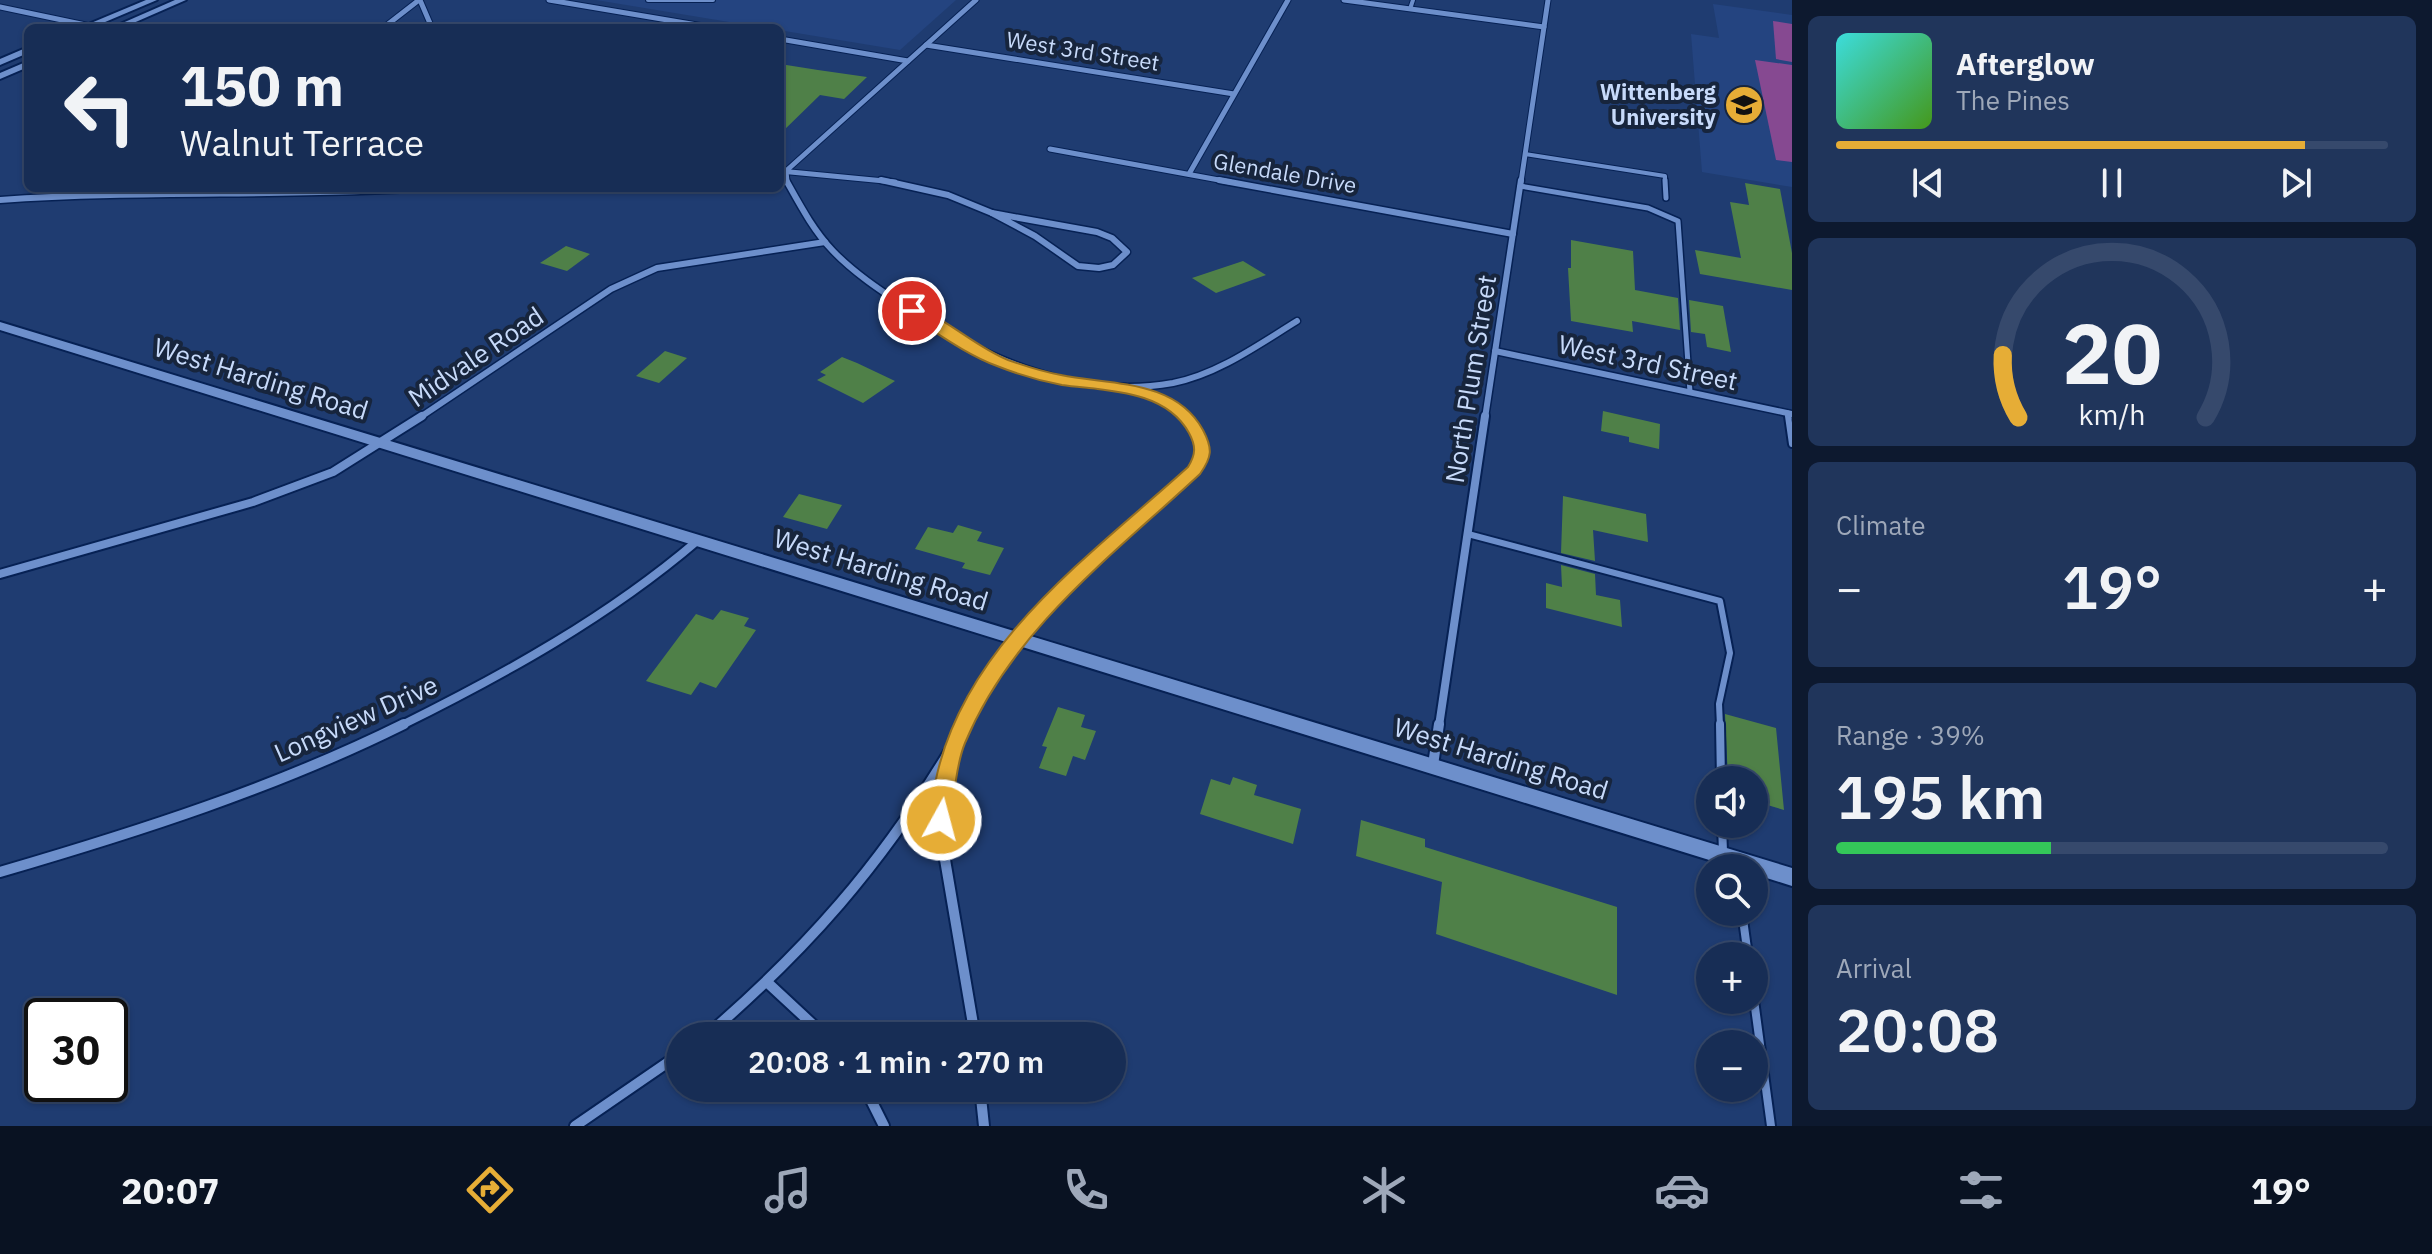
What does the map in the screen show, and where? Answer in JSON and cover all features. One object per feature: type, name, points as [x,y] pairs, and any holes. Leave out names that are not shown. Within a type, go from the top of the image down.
[{"type":"street","points":[[93,24],[153,0]]},
{"type":"street","points":[[125,24],[182,0]]},
{"type":"street","points":[[388,24],[419,0],[430,24]]},
{"type":"street","points":[[550,0],[691,24]]},
{"type":"street","points":[[784,170],[976,0]]},
{"type":"street","points":[[1189,174],[1288,0]]},
{"type":"street","points":[[1344,0],[1544,27]]},
{"type":"street","name":"North Plum Street","points":[[1433,765],[1548,0]]},
{"type":"street","points":[[0,7],[73,24]]},
{"type":"street","points":[[784,40],[908,61]]},
{"type":"street","name":"West 3rd Street","points":[[926,45],[1234,94]]},
{"type":"street","points":[[0,62],[24,52]]},
{"type":"street","points":[[0,76],[24,66]]},
{"type":"street","name":"Glendale Drive","points":[[1050,149],[1513,234]]},
{"type":"street","points":[[784,171],[894,180],[952,196],[992,213],[1056,250],[1070,264],[1082,267],[1108,267],[1118,263],[1127,252],[1112,238],[1097,232],[992,213]]},
{"type":"street","points":[[784,174],[825,242],[874,285],[973,349],[1032,373],[1060,380],[1150,387],[1189,379],[1297,321]]},
{"type":"street","points":[[33,198],[43,192]]},
{"type":"street","points":[[164,192],[178,194]]},
{"type":"street","points":[[0,200],[261,192]]},
{"type":"street","name":"Midvale Road","points":[[0,572],[253,502],[306,484],[382,444],[611,289],[634,277],[682,262],[825,242]]},
{"type":"street","name":"West Harding Road","points":[[0,326],[1433,765],[1709,854]]},
{"type":"street","name":"West 3rd Street","points":[[1495,351],[1790,414]]},
{"type":"street","points":[[723,1022],[769,984],[861,885],[912,817],[992,673],[1016,639],[1052,601],[1194,470],[1202,458],[1200,434],[1189,420],[1162,400],[1125,387]]},
{"type":"street","name":"Longview Drive","points":[[0,872],[102,843],[208,807],[401,726],[567,636],[631,595],[697,541]]},
{"type":"street","points":[[954,745],[942,803],[941,836],[973,1022]]},
{"type":"street","name":"West Harding Road","points":[[1768,871],[1792,877]]},
{"type":"street","points":[[769,984],[810,1022]]},
{"type":"street","points":[[575,1126],[666,1064]]},
{"type":"street","points":[[872,1102],[884,1126]]},
{"type":"street","points":[[981,1102],[984,1126]]},
{"type":"lane","points":[[648,0],[713,0]]},
{"type":"lane","points":[[1410,9],[1413,0]]},
{"type":"lane","points":[[1525,154],[1665,176],[1666,198]]},
{"type":"lane","points":[[1520,186],[1648,208],[1678,221],[1690,392]]},
{"type":"lane","points":[[1790,414],[1792,444]]},
{"type":"lane","points":[[1468,534],[1720,601],[1730,653],[1719,704],[1721,766]]},
{"type":"lane","points":[[1756,1014],[1771,1126]]},
{"type":"shaded area","points":[[596,0],[956,0],[900,50],[784,31],[784,24],[742,24]]},
{"type":"shaded area","name":"Wittenberg University","points":[[1713,4],[1792,15],[1792,187],[1702,172],[1691,34],[1719,38]]},
{"type":"shaded area","points":[[1773,21],[1792,24],[1792,62],[1776,59]]},
{"type":"shaded area","points":[[1755,60],[1792,65],[1792,162],[1776,160]]},
{"type":"building","points":[[784,65],[867,77],[844,99],[820,95],[784,130]]},
{"type":"building","points":[[1745,183],[1780,189],[1792,253],[1792,290],[1700,274],[1695,250],[1741,258],[1730,202],[1749,205]]},
{"type":"building","points":[[1571,240],[1633,251],[1635,290],[1678,298],[1680,330],[1632,321],[1633,332],[1571,321],[1568,268],[1571,268]]},
{"type":"building","points":[[566,246],[590,254],[567,271],[540,263]]},
{"type":"building","points":[[1243,261],[1266,275],[1216,293],[1192,278]]},
{"type":"building","points":[[1689,300],[1723,306],[1731,352],[1707,347],[1705,334],[1691,332]]},
{"type":"building","points":[[665,351],[687,358],[659,383],[636,376]]},
{"type":"building","points":[[842,357],[895,381],[863,403],[817,380],[826,375],[820,372]]},
{"type":"building","points":[[1603,411],[1660,424],[1659,449],[1629,442],[1629,437],[1601,431]]},
{"type":"building","points":[[799,494],[842,505],[827,529],[783,517]]},
{"type":"building","points":[[1563,496],[1646,514],[1648,542],[1593,530],[1595,561],[1561,553]]},
{"type":"building","points":[[958,525],[982,532],[977,541],[1004,548],[990,575],[962,568],[965,563],[915,549],[928,527],[953,533]]},
{"type":"building","points":[[1561,565],[1595,574],[1596,595],[1620,600],[1622,627],[1546,608],[1546,583],[1562,587]]},
{"type":"building","points":[[721,610],[749,618],[744,626],[756,630],[716,688],[700,682],[691,695],[646,681],[696,614],[713,620]]},
{"type":"building","points":[[1058,707],[1085,715],[1081,727],[1096,731],[1085,760],[1073,756],[1066,776],[1039,768],[1047,747],[1042,746]]},
{"type":"building","points":[[1725,714],[1776,728],[1784,810],[1768,805],[1768,766],[1727,766]]},
{"type":"building","points":[[1233,777],[1257,785],[1254,795],[1301,809],[1293,844],[1200,814],[1211,779],[1230,785]]},
{"type":"building","points":[[1361,820],[1425,839],[1425,847],[1617,907],[1617,995],[1436,934],[1442,882],[1356,856]]},
{"type":"place","name":"Wittenberg University","points":[[1744,105]]},
{"type":"route","points":[[912,311],[973,349],[1003,363],[1060,380],[1125,387],[1162,400],[1189,420],[1200,434],[1203,445],[1202,458],[1194,470],[1041,611],[992,673],[954,745],[941,820]]}]
